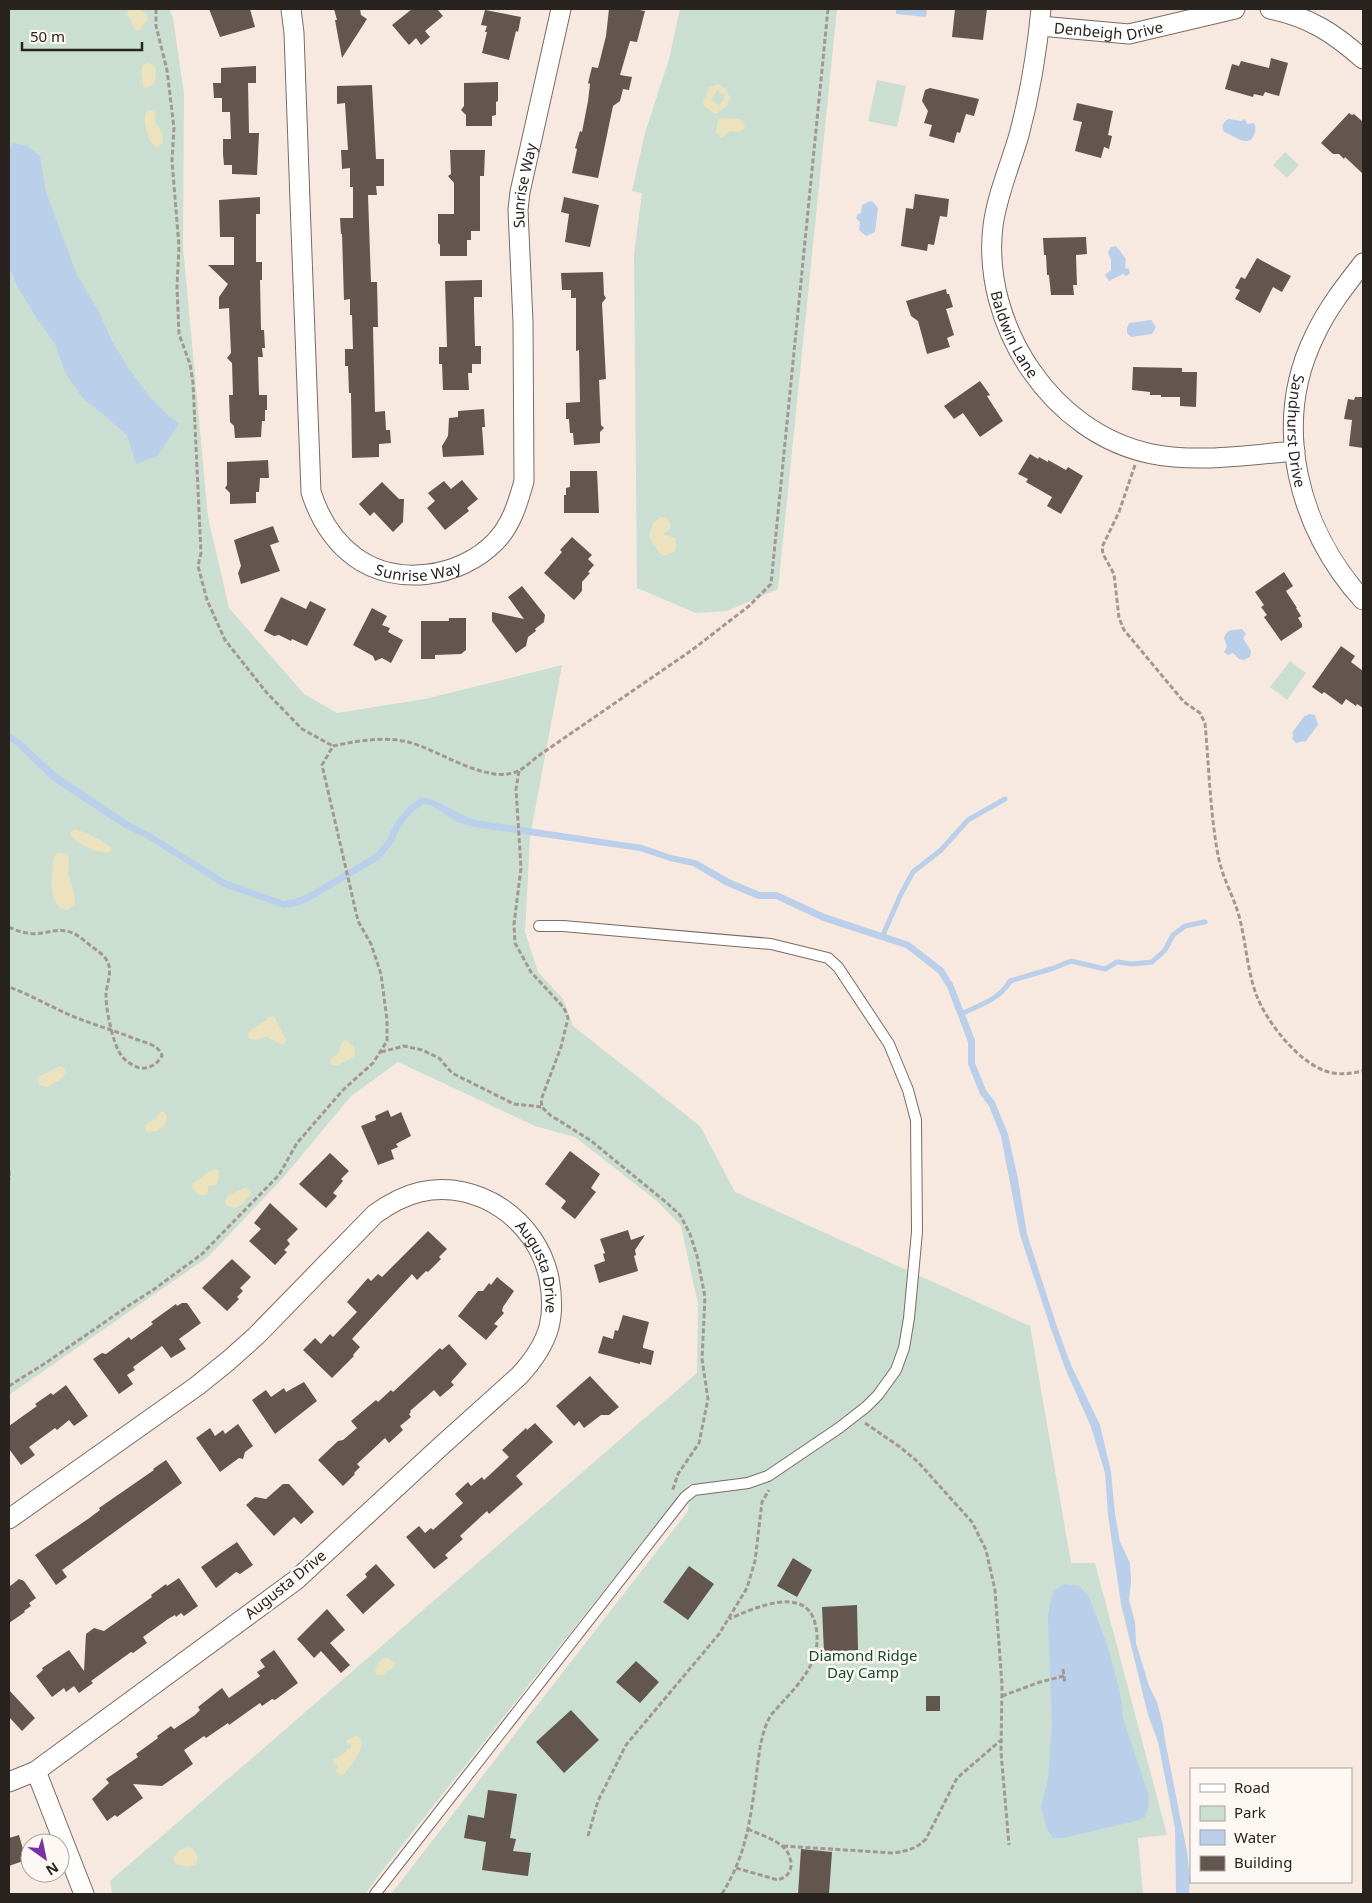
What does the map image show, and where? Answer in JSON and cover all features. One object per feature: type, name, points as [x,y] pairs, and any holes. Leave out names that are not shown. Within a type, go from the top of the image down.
[{"type":"street","name":"Sunrise Way","points":[[291,9],[294,32],[310,492],[317,511],[325,524],[341,545],[356,558],[372,567],[391,572],[418,575],[449,570],[466,563],[486,551],[496,542],[508,525],[519,502],[524,481],[523,322],[518,210],[520,192],[561,9]]},
{"type":"street","name":"Denbeigh Drive","points":[[1041,18],[1129,34],[1235,9]]},
{"type":"street","points":[[1270,9],[1297,16],[1327,29],[1363,59]]},
{"type":"street","name":"Baldwin Lane","points":[[1041,18],[1024,116],[1002,185],[993,227],[992,243],[997,290],[1005,318],[1016,345],[1033,374],[1045,391],[1073,417],[1113,440],[1150,454],[1191,459],[1295,451]]},
{"type":"street","name":"Sandhurst Drive","points":[[1363,263],[1324,317],[1305,359],[1295,398],[1293,424],[1300,486],[1313,524],[1342,574],[1363,600]]},
{"type":"street","name":"Augusta Drive","points":[[9,1519],[197,1386],[228,1361],[256,1336],[375,1214],[399,1199],[419,1192],[454,1191],[490,1201],[503,1209],[529,1234],[538,1246],[546,1267],[551,1290],[552,1312],[549,1328],[543,1342],[529,1365],[519,1376],[296,1580],[36,1771],[9,1782]]},
{"type":"street","points":[[36,1771],[84,1894]]},
{"type":"lane","points":[[374,1894],[685,1497],[694,1490],[748,1483],[776,1471],[854,1416],[878,1395],[896,1370],[904,1348],[909,1318],[917,1232],[916,1120],[908,1090],[889,1044],[838,967],[828,958],[771,944],[563,926],[539,926]]},
{"type":"path","points":[[156,9],[156,26],[166,70],[174,128],[172,167],[179,246],[177,287],[179,334],[190,364],[193,383],[202,553],[198,566],[208,600],[225,640],[267,693],[302,729],[333,746],[365,739],[408,742],[439,753],[479,772],[500,775],[519,771],[692,650],[749,606],[771,584],[828,9]]},
{"type":"path","points":[[1140,450],[1119,512],[1102,547],[1103,554],[1114,574],[1119,618],[1124,630],[1184,702],[1200,713],[1206,723],[1218,856],[1224,878],[1239,915],[1256,994],[1267,1017],[1292,1048],[1319,1067],[1331,1073],[1348,1074],[1363,1071]]},
{"type":"path","points":[[9,1386],[153,1290],[202,1254],[279,1175],[297,1143],[342,1090],[373,1063],[387,1041],[387,1020],[381,974],[371,944],[358,921],[322,765],[333,746]]},
{"type":"path","points":[[519,771],[516,789],[516,810],[521,850],[521,868],[514,924],[515,943],[531,972],[564,1008],[568,1018],[561,1047],[541,1100],[542,1107],[550,1115],[590,1140],[680,1215],[690,1234],[697,1256],[705,1297],[702,1359],[708,1399],[699,1443],[678,1474],[674,1484],[672,1512]]},
{"type":"path","points":[[9,927],[15,930],[40,934],[64,930],[76,934],[106,958],[109,966],[106,1007],[112,1029],[120,1054],[138,1068],[152,1066],[162,1056],[159,1048],[112,1029],[72,1016],[26,993],[9,987]]},
{"type":"path","points":[[380,1052],[404,1046],[422,1050],[439,1058],[452,1073],[514,1104],[542,1107]]},
{"type":"path","points":[[9,1171],[9,1180]]},
{"type":"path","points":[[854,1416],[900,1447],[918,1462],[972,1522],[986,1550],[995,1590],[1002,1696],[1001,1740],[1009,1845]]},
{"type":"path","points":[[588,1836],[598,1801],[626,1744],[713,1640],[747,1588],[755,1561],[762,1502],[775,1478],[776,1471]]},
{"type":"path","points":[[722,1894],[736,1868],[748,1829],[762,1738],[767,1722],[805,1674],[814,1658],[817,1645],[817,1630],[814,1618],[806,1608],[796,1603],[777,1602],[760,1606],[728,1619]]},
{"type":"path","points":[[1063,1669],[1065,1684]]},
{"type":"path","points":[[1002,1696],[1040,1682],[1064,1676]]},
{"type":"path","points":[[748,1829],[783,1846],[893,1853],[908,1851],[926,1839],[957,1778],[1001,1740]]},
{"type":"path","points":[[736,1868],[778,1880],[783,1878],[790,1871],[791,1862],[788,1852],[783,1846]]},
{"type":"green space","name":"Diamond Ridge Day Camp","points":[[9,9],[169,9],[173,18],[184,94],[183,247],[208,517],[229,608],[304,694],[337,713],[425,699],[562,665],[530,837],[525,932],[538,972],[563,999],[573,1026],[700,1126],[735,1192],[1030,1326],[1071,1563],[1095,1563],[1167,1835],[1138,1838],[1143,1894],[391,1894],[688,1511],[690,1484],[657,1523],[365,1894],[112,1894],[110,1881],[697,1373],[698,1304],[681,1226],[657,1201],[575,1137],[535,1126],[398,1062],[351,1096],[282,1179],[208,1257],[9,1395]]},
{"type":"green space","points":[[680,9],[837,9],[778,589],[727,611],[696,613],[637,588],[634,254],[642,193],[632,191],[645,133],[669,59]]},
{"type":"green space","points":[[877,80],[906,86],[897,127],[868,121]]},
{"type":"green space","points":[[1285,152],[1299,165],[1287,178],[1273,165]]},
{"type":"green space","points":[[1290,661],[1306,673],[1287,700],[1270,687]]},
{"type":"sand","points":[[128,9],[141,9],[146,13],[148,19],[140,30],[136,30],[133,27],[131,20],[127,16]]},
{"type":"sand","points":[[148,62],[156,68],[155,84],[146,88],[143,86],[141,71],[143,65]]},
{"type":"sand","points":[[718,84],[726,89],[730,98],[727,106],[716,114],[704,106],[703,101],[710,87]],"holes":[[[717,90],[724,95],[723,101],[719,105],[714,103],[712,99]]]},
{"type":"sand","points":[[148,110],[156,112],[155,122],[163,135],[162,144],[156,147],[149,137],[146,127],[145,114]]},
{"type":"sand","points":[[721,118],[743,120],[745,128],[738,133],[731,131],[721,138],[716,133],[718,120]]},
{"type":"sand","points":[[661,517],[666,517],[670,523],[670,529],[663,534],[675,538],[677,545],[674,552],[664,556],[658,552],[649,536],[653,523]]},
{"type":"sand","points":[[74,829],[94,837],[112,849],[110,852],[100,852],[76,841],[70,833]]},
{"type":"sand","points":[[59,853],[67,854],[69,857],[68,873],[75,896],[74,906],[67,910],[60,907],[53,896],[52,870],[54,856]]},
{"type":"sand","points":[[274,1016],[286,1040],[285,1043],[281,1044],[267,1037],[253,1040],[249,1038],[248,1034],[250,1031],[268,1017]]},
{"type":"sand","points":[[346,1040],[354,1046],[355,1056],[338,1065],[332,1065],[330,1061],[339,1052],[342,1042]]},
{"type":"sand","points":[[60,1066],[66,1069],[62,1078],[47,1087],[39,1085],[38,1077]]},
{"type":"sand","points":[[161,1112],[164,1112],[167,1116],[165,1125],[157,1131],[145,1132],[145,1125],[155,1119]]},
{"type":"sand","points":[[218,1169],[217,1185],[208,1186],[208,1193],[206,1195],[199,1195],[192,1188],[192,1185],[209,1171]]},
{"type":"sand","points":[[245,1187],[251,1193],[244,1203],[236,1208],[227,1206],[225,1203],[227,1196]]},
{"type":"sand","points":[[388,1658],[395,1662],[394,1667],[382,1675],[377,1675],[375,1671],[380,1662],[382,1659]]},
{"type":"sand","points":[[356,1736],[361,1739],[359,1753],[344,1774],[339,1775],[336,1771],[338,1766],[333,1760],[351,1748],[347,1740]]},
{"type":"sand","points":[[189,1847],[197,1854],[196,1864],[187,1867],[174,1863],[173,1858],[180,1850]]},
{"type":"water","points":[[896,9],[927,9],[926,17],[896,14]]},
{"type":"water","points":[[1229,119],[1241,121],[1245,119],[1247,124],[1254,123],[1255,130],[1251,139],[1248,141],[1240,140],[1224,132],[1223,124]]},
{"type":"water","points":[[14,143],[27,146],[40,156],[46,192],[77,275],[129,369],[163,411],[179,424],[157,456],[136,464],[127,435],[82,397],[66,374],[55,344],[18,288],[9,267],[9,149]]},
{"type":"water","points":[[870,201],[878,208],[875,232],[866,236],[859,230],[860,222],[856,218],[861,213],[862,205]]},
{"type":"water","points":[[1116,246],[1126,259],[1125,268],[1129,269],[1130,273],[1126,276],[1123,274],[1109,281],[1105,275],[1111,270],[1111,260],[1108,252],[1111,247]]},
{"type":"water","points":[[1151,320],[1156,327],[1152,334],[1131,337],[1127,333],[1129,323]]},
{"type":"water","points":[[1242,629],[1246,634],[1243,638],[1251,651],[1250,657],[1244,660],[1239,659],[1233,653],[1228,655],[1224,652],[1227,646],[1224,638],[1227,632]]},
{"type":"water","points":[[1305,715],[1315,715],[1318,725],[1305,742],[1296,743],[1292,739],[1292,733]]},
{"type":"water","points":[[9,732],[57,774],[127,821],[150,833],[227,881],[284,901],[308,894],[375,854],[387,840],[394,825],[406,809],[421,797],[435,801],[475,820],[642,845],[671,855],[696,860],[729,879],[760,892],[777,892],[825,914],[909,942],[943,968],[953,984],[975,1040],[975,1063],[986,1090],[995,1102],[1008,1134],[1027,1234],[1057,1327],[1071,1365],[1100,1425],[1111,1472],[1120,1542],[1130,1563],[1131,1582],[1129,1600],[1135,1622],[1136,1643],[1163,1725],[1187,1852],[1190,1880],[1189,1894],[1176,1894],[1175,1828],[1158,1742],[1148,1715],[1121,1604],[1108,1515],[1105,1473],[1091,1427],[1065,1368],[1051,1329],[1020,1235],[1001,1136],[989,1106],[980,1094],[968,1064],[968,1042],[947,987],[938,973],[906,948],[823,921],[776,899],[758,899],[725,885],[693,866],[640,851],[474,827],[457,822],[431,805],[423,804],[411,813],[400,828],[393,843],[380,859],[311,900],[297,906],[284,908],[224,887],[146,838],[123,827],[52,780],[9,740]]},
{"type":"water","points":[[1065,1584],[1079,1586],[1089,1597],[1108,1647],[1120,1692],[1123,1718],[1148,1793],[1149,1807],[1145,1817],[1136,1821],[1063,1838],[1053,1838],[1047,1830],[1041,1806],[1048,1780],[1052,1724],[1048,1615],[1053,1591]]},
{"type":"building","points":[[209,9],[250,9],[255,27],[220,37]]},
{"type":"building","points":[[334,9],[360,9],[361,15],[367,19],[342,58],[335,20],[337,20]]},
{"type":"building","points":[[412,9],[437,9],[443,16],[425,31],[430,37],[421,45],[416,38],[409,45],[392,25]]},
{"type":"building","points":[[609,9],[645,11],[637,42],[630,41],[620,75],[632,77],[629,90],[623,89],[620,101],[613,106],[598,178],[572,173],[577,149],[575,148],[580,131],[582,132],[588,101],[590,84],[588,83],[592,67],[598,68],[606,36]]},
{"type":"building","points":[[955,9],[987,9],[983,40],[952,37]]},
{"type":"building","points":[[485,10],[521,17],[509,60],[482,53],[487,32],[485,32],[487,26],[481,25]]},
{"type":"building","points":[[1271,58],[1288,63],[1279,96],[1265,92],[1263,96],[1254,94],[1253,97],[1225,89],[1232,64],[1239,66],[1241,61],[1269,68]]},
{"type":"building","points":[[256,66],[256,83],[248,83],[249,133],[259,133],[257,175],[232,174],[232,165],[224,165],[223,154],[223,139],[231,139],[230,112],[222,112],[222,98],[214,98],[213,83],[221,83],[221,68]]},
{"type":"building","points":[[498,82],[498,101],[496,102],[496,115],[492,116],[492,126],[466,126],[466,115],[461,110],[464,106],[464,83]]},
{"type":"building","points":[[372,85],[376,159],[384,159],[384,186],[376,186],[377,195],[368,195],[371,282],[377,282],[378,327],[373,327],[375,412],[385,411],[386,430],[390,430],[391,443],[379,444],[379,457],[352,458],[351,393],[349,393],[348,366],[345,366],[345,349],[353,349],[352,315],[350,315],[350,299],[344,300],[340,218],[353,218],[353,187],[350,187],[350,168],[342,169],[341,150],[348,150],[345,103],[337,104],[337,86]]},
{"type":"building","points":[[930,88],[979,99],[974,116],[966,114],[960,133],[957,132],[954,143],[929,136],[932,125],[924,123],[928,111],[922,101],[925,90]]},
{"type":"building","points":[[1077,103],[1113,111],[1108,135],[1112,136],[1109,149],[1104,147],[1101,158],[1075,151],[1082,122],[1073,120]]},
{"type":"building","points":[[1349,113],[1354,114],[1363,122],[1363,174],[1345,157],[1344,159],[1339,154],[1333,154],[1321,143]]},
{"type":"building","points":[[450,150],[485,150],[484,176],[480,176],[480,231],[471,231],[471,240],[467,240],[467,256],[440,256],[438,214],[454,214],[454,183],[448,176],[451,174]]},
{"type":"building","points":[[915,194],[949,199],[947,217],[940,216],[934,245],[928,244],[927,251],[901,246],[906,208],[913,209]]},
{"type":"building","points":[[260,197],[260,214],[256,214],[256,262],[262,262],[262,280],[260,280],[261,330],[264,330],[265,348],[262,348],[263,357],[258,357],[259,395],[267,395],[267,410],[265,410],[265,421],[262,421],[261,437],[235,438],[234,426],[230,422],[229,395],[233,395],[232,363],[227,358],[231,353],[229,308],[219,309],[219,297],[228,284],[208,265],[234,265],[234,237],[220,237],[219,200]]},
{"type":"building","points":[[564,197],[599,205],[590,247],[565,242],[569,214],[561,212]]},
{"type":"building","points":[[1086,237],[1087,254],[1076,255],[1077,285],[1073,285],[1074,295],[1051,295],[1043,238]]},
{"type":"building","points":[[1257,258],[1291,276],[1282,292],[1273,287],[1260,313],[1235,299],[1240,290],[1235,288],[1241,277],[1245,279]]},
{"type":"building","points":[[603,272],[604,295],[606,298],[602,303],[606,379],[599,380],[601,425],[604,428],[600,432],[600,443],[574,445],[573,433],[570,433],[569,419],[566,419],[566,403],[580,402],[579,350],[576,351],[576,298],[571,298],[571,290],[562,290],[561,273]]},
{"type":"building","points":[[482,280],[482,297],[474,297],[475,346],[481,346],[481,364],[472,364],[472,373],[468,373],[469,390],[443,390],[442,364],[439,364],[439,347],[447,347],[445,281]]},
{"type":"building","points":[[946,289],[953,307],[946,309],[954,335],[947,338],[950,347],[927,354],[918,321],[911,316],[906,301]]},
{"type":"building","points":[[1133,367],[1182,368],[1182,372],[1197,372],[1196,407],[1180,406],[1180,397],[1161,397],[1161,395],[1150,395],[1150,392],[1132,390]]},
{"type":"building","points":[[980,381],[990,395],[987,396],[1003,421],[980,437],[963,413],[954,419],[944,406]]},
{"type":"building","points":[[1355,397],[1363,397],[1363,448],[1349,446],[1352,420],[1344,419],[1348,399],[1354,400]]},
{"type":"building","points":[[484,409],[485,427],[482,427],[484,455],[443,457],[442,446],[448,436],[449,418],[458,417],[458,411]]},
{"type":"building","points":[[1030,454],[1038,459],[1039,457],[1048,462],[1048,460],[1066,470],[1068,467],[1083,476],[1061,514],[1047,506],[1052,497],[1026,482],[1028,479],[1018,474]]},
{"type":"building","points":[[268,460],[269,478],[260,478],[259,492],[256,492],[256,503],[230,504],[230,493],[225,488],[227,485],[227,462]]},
{"type":"building","points":[[570,471],[597,471],[599,513],[564,513],[564,495],[566,495],[566,488],[570,487]]},
{"type":"building","points":[[462,480],[478,499],[467,508],[469,511],[445,530],[427,508],[435,501],[428,493],[444,481],[451,489]]},
{"type":"building","points":[[382,482],[399,499],[404,499],[403,522],[393,532],[374,512],[370,516],[359,504]]},
{"type":"building","points":[[273,526],[279,542],[270,545],[280,571],[241,584],[238,573],[241,566],[234,540]]},
{"type":"building","points":[[572,537],[592,555],[588,559],[594,565],[582,582],[582,591],[574,600],[544,573]]},
{"type":"building","points":[[1284,572],[1293,586],[1286,591],[1301,616],[1298,618],[1302,627],[1281,641],[1264,617],[1267,615],[1261,607],[1264,605],[1255,592]]},
{"type":"building","points":[[522,586],[545,615],[544,622],[528,637],[526,646],[516,653],[492,621],[492,612],[524,619],[508,597]]},
{"type":"building","points":[[281,597],[306,609],[310,601],[326,609],[307,646],[292,639],[291,641],[264,631]]},
{"type":"building","points":[[372,608],[387,616],[382,625],[390,628],[388,632],[403,640],[391,663],[382,658],[375,661],[373,656],[353,645]]},
{"type":"building","points":[[449,618],[466,618],[466,650],[461,654],[435,655],[435,659],[421,659],[421,621],[449,621]]},
{"type":"building","points":[[1341,646],[1355,656],[1351,662],[1363,671],[1363,708],[1357,704],[1356,706],[1346,699],[1342,705],[1324,692],[1322,694],[1312,687]]},
{"type":"building","points":[[388,1110],[391,1117],[401,1112],[411,1136],[396,1144],[398,1147],[391,1150],[394,1159],[378,1165],[361,1126],[376,1120],[375,1116]]},
{"type":"building","points":[[570,1151],[600,1174],[591,1188],[596,1192],[575,1219],[561,1208],[566,1201],[545,1184]]},
{"type":"building","points":[[330,1153],[349,1171],[341,1179],[343,1181],[333,1193],[337,1196],[326,1208],[299,1184]]},
{"type":"building","points":[[270,1203],[298,1229],[287,1240],[290,1244],[284,1250],[287,1252],[275,1265],[249,1241],[261,1229],[254,1223]]},
{"type":"building","points":[[628,1230],[631,1240],[645,1235],[635,1250],[636,1255],[634,1256],[638,1271],[599,1283],[594,1265],[605,1261],[603,1254],[605,1253],[600,1239]]},
{"type":"building","points":[[428,1231],[447,1249],[439,1257],[441,1259],[417,1280],[412,1274],[352,1339],[360,1347],[354,1356],[332,1378],[303,1350],[315,1338],[321,1344],[330,1334],[333,1337],[357,1312],[347,1302],[368,1278],[371,1281],[378,1274],[382,1277]]},
{"type":"building","points":[[232,1259],[251,1277],[240,1288],[243,1291],[237,1297],[239,1299],[227,1311],[202,1288]]},
{"type":"building","points":[[497,1277],[514,1291],[503,1307],[502,1311],[504,1313],[494,1324],[498,1326],[486,1340],[458,1316],[478,1291],[483,1291]]},
{"type":"building","points":[[187,1303],[201,1323],[179,1339],[186,1349],[171,1358],[162,1346],[133,1367],[135,1370],[127,1375],[133,1384],[119,1394],[93,1359],[102,1353],[106,1354],[129,1337],[131,1340],[153,1324],[151,1322],[176,1304],[177,1306]]},
{"type":"building","points":[[623,1315],[649,1322],[643,1348],[654,1351],[651,1365],[598,1353],[603,1336],[613,1339],[615,1330],[618,1331]]},
{"type":"building","points":[[449,1344],[467,1364],[451,1382],[454,1385],[440,1397],[434,1390],[410,1411],[411,1417],[400,1426],[403,1430],[389,1443],[385,1438],[357,1464],[360,1467],[343,1486],[318,1460],[338,1441],[343,1440],[357,1428],[351,1421],[376,1400],[378,1402],[391,1390],[393,1392],[440,1348],[442,1350]]},
{"type":"building","points":[[590,1376],[619,1407],[609,1415],[601,1415],[584,1428],[579,1421],[574,1426],[556,1406]]},
{"type":"building","points":[[304,1382],[317,1401],[275,1434],[252,1400],[266,1390],[271,1397],[284,1388],[286,1392]]},
{"type":"building","points":[[66,1385],[88,1416],[74,1426],[69,1420],[57,1430],[55,1428],[29,1447],[35,1455],[21,1465],[9,1449],[9,1426],[37,1406],[35,1404],[51,1393],[53,1395]]},
{"type":"building","points":[[535,1423],[553,1442],[516,1476],[523,1484],[489,1514],[487,1511],[460,1536],[463,1539],[445,1555],[448,1558],[434,1569],[406,1537],[419,1526],[425,1533],[431,1528],[433,1530],[463,1503],[455,1494],[468,1482],[471,1486],[482,1477],[484,1480],[509,1457],[502,1450],[526,1428],[527,1430]]},
{"type":"building","points":[[238,1424],[253,1446],[245,1452],[243,1459],[239,1458],[220,1472],[196,1438],[210,1428],[215,1436],[223,1430],[225,1434]]},
{"type":"building","points":[[166,1460],[182,1483],[62,1570],[67,1577],[56,1585],[35,1555],[88,1519],[100,1510],[99,1508]]},
{"type":"building","points":[[283,1484],[289,1484],[314,1512],[301,1524],[294,1517],[274,1536],[246,1505],[255,1497],[266,1499]]},
{"type":"building","points":[[237,1542],[253,1565],[240,1574],[236,1572],[216,1588],[201,1567]]},
{"type":"building","points":[[793,1558],[812,1570],[797,1597],[777,1586]]},
{"type":"building","points":[[376,1564],[395,1585],[363,1614],[346,1595],[367,1577],[365,1574]]},
{"type":"building","points":[[689,1566],[714,1584],[688,1620],[663,1602]]},
{"type":"building","points":[[179,1578],[198,1606],[184,1616],[181,1613],[176,1617],[175,1615],[143,1637],[147,1643],[133,1653],[131,1652],[91,1681],[93,1683],[79,1693],[74,1686],[66,1692],[64,1688],[52,1697],[36,1676],[43,1670],[42,1668],[69,1650],[84,1671],[86,1634],[94,1628],[104,1631],[152,1597],[151,1595],[166,1584],[167,1586]]},
{"type":"building","points":[[19,1579],[24,1581],[36,1598],[29,1603],[31,1606],[25,1612],[9,1623],[9,1587]]},
{"type":"building","points":[[857,1605],[858,1650],[824,1652],[822,1607]]},
{"type":"building","points":[[327,1609],[345,1630],[330,1643],[350,1665],[341,1673],[321,1651],[314,1658],[297,1639]]},
{"type":"building","points":[[274,1650],[298,1683],[275,1700],[272,1699],[262,1706],[260,1703],[229,1725],[228,1723],[206,1738],[204,1736],[184,1750],[193,1764],[162,1786],[133,1784],[143,1798],[117,1817],[115,1815],[107,1821],[92,1799],[109,1783],[106,1779],[138,1757],[136,1754],[158,1738],[157,1736],[171,1726],[174,1729],[195,1715],[200,1710],[198,1707],[222,1688],[229,1698],[260,1676],[257,1672],[265,1667],[260,1660]]},
{"type":"building","points":[[636,1661],[659,1682],[640,1703],[616,1682]]},
{"type":"building","points":[[9,1690],[35,1718],[22,1731],[9,1717]]},
{"type":"building","points":[[926,1696],[940,1696],[940,1711],[926,1711]]},
{"type":"building","points":[[571,1710],[599,1740],[564,1773],[536,1742]]},
{"type":"building","points":[[488,1790],[517,1794],[510,1838],[516,1839],[513,1851],[531,1853],[528,1876],[482,1870],[486,1842],[464,1838],[468,1815],[484,1818]]},
{"type":"building","points":[[19,1835],[20,1862],[9,1866],[9,1838]]},
{"type":"building","points":[[801,1849],[832,1852],[829,1894],[798,1894]]},
{"type":"waterway","points":[[883,935],[913,872],[941,850],[968,820],[1005,799]]},
{"type":"waterway","points":[[961,1014],[995,997],[1010,981],[1071,961],[1105,969],[1117,962],[1132,964],[1152,962],[1165,950],[1173,935],[1185,926],[1205,922]]}]
